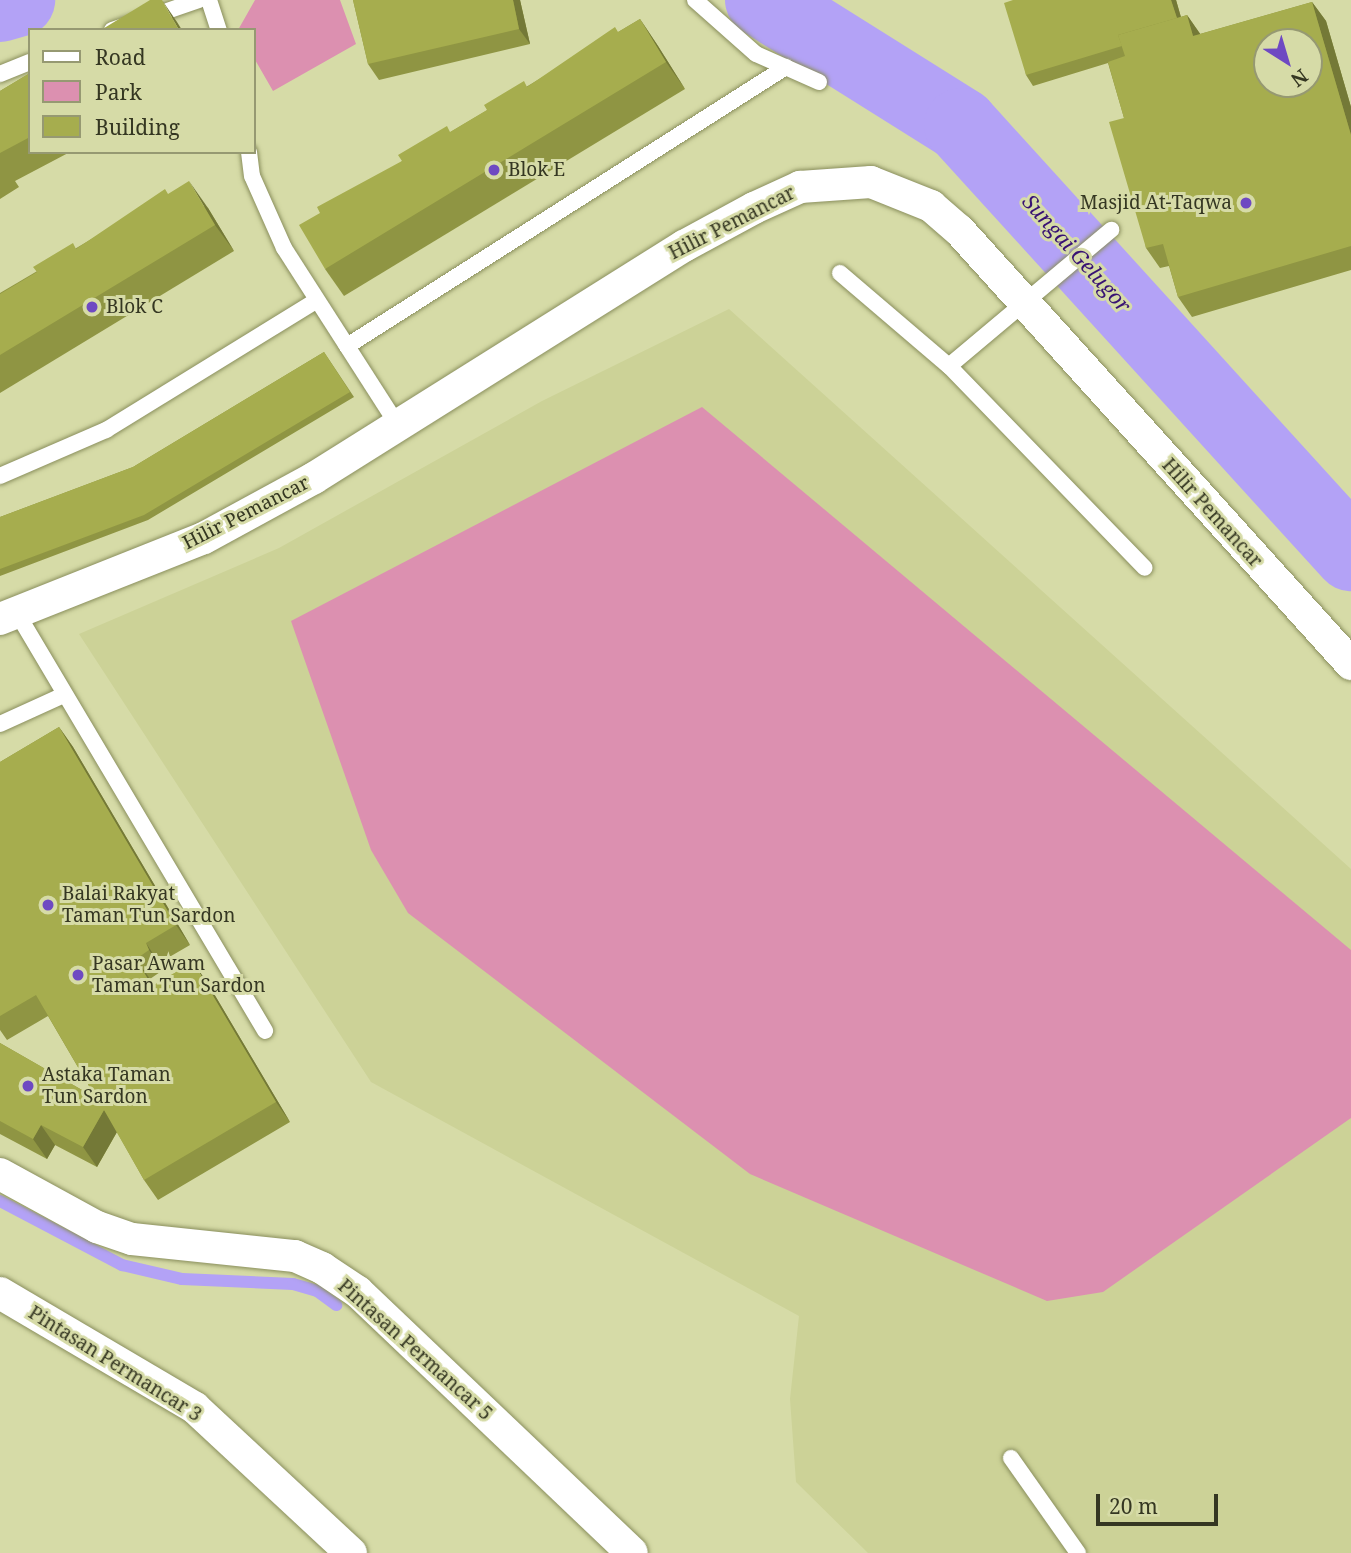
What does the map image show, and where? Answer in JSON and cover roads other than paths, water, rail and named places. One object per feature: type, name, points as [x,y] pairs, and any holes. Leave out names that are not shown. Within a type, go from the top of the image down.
[{"type":"street","name":"Hilir Pemancar","points":[[8,616],[204,538],[399,427],[684,246],[800,187],[871,182],[902,190],[931,206],[959,230],[1351,664]]},
{"type":"street","name":"Pintasan Permancar 5","points":[[0,1174],[97,1227],[132,1239],[295,1256],[323,1268],[358,1292],[632,1553]]},
{"type":"street","name":"Pintasan Permancar 3","points":[[0,1293],[195,1408],[351,1553]]},
{"type":"lane","points":[[118,28],[199,0]]},
{"type":"lane","points":[[209,0],[218,28]]},
{"type":"lane","points":[[695,0],[738,40],[819,82]]},
{"type":"lane","points":[[0,74],[28,63]]},
{"type":"lane","points":[[347,346],[786,67]]},
{"type":"lane","points":[[250,154],[264,209],[316,301],[399,427]]},
{"type":"lane","points":[[949,366],[1111,230]]},
{"type":"lane","points":[[840,273],[949,366],[1144,568]]},
{"type":"lane","points":[[0,476],[106,430],[316,301]]},
{"type":"lane","points":[[8,616],[64,695],[265,1031]]},
{"type":"lane","points":[[0,724],[64,695]]},
{"type":"lane","points":[[1011,1458],[1078,1553]]},
{"type":"waterway","name":"Sungai Gelugor","points":[[0,5],[18,0]]},
{"type":"waterway","name":"Sungai Gelugor","points":[[762,0],[961,125],[1351,554]]},
{"type":"waterway","points":[[0,1201],[122,1265],[182,1279],[293,1284],[317,1291],[336,1305]]},
{"type":"place","name":"Blok E","points":[[494,170]]},
{"type":"place","name":"Masjid At-Taqwa","points":[[1246,203]]},
{"type":"place","name":"Blok C","points":[[92,307]]},
{"type":"place","name":"Balai Rakyat Taman Tun Sardon","points":[[48,905]]},
{"type":"place","name":"Pasar Awam Taman Tun Sardon","points":[[78,975]]},
{"type":"place","name":"Astaka Taman Tun Sardon","points":[[28,1086]]}]
